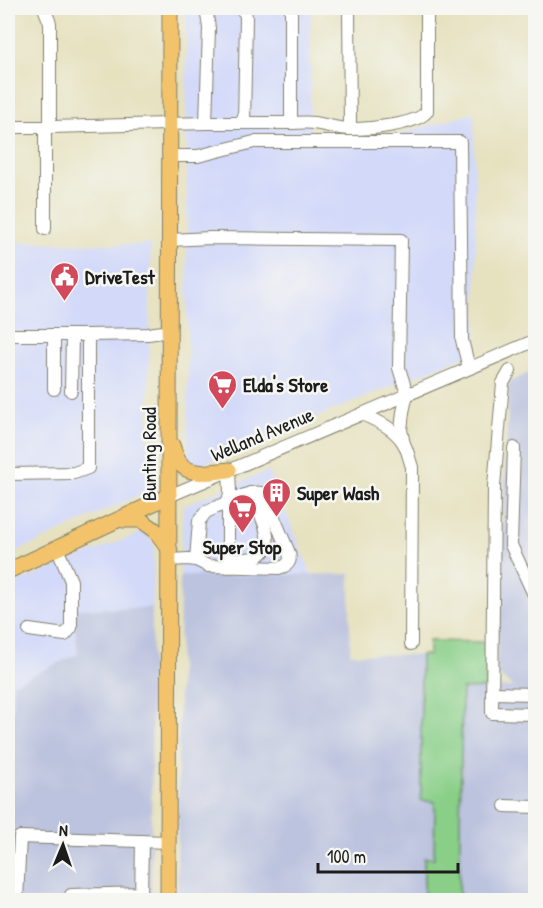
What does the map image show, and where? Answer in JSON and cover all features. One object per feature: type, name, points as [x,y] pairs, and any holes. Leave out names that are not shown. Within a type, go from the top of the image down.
[{"type":"main road","name":"Bunting Road","points":[[168,900],[170,8]]},
{"type":"main road","points":[[170,440],[181,465],[187,469],[198,473],[230,470]]},
{"type":"main road","name":"Welland Avenue","points":[[8,571],[169,496]]},
{"type":"main road","points":[[117,520],[141,520],[155,530],[169,555]]},
{"type":"street","points":[[44,8],[50,23],[45,228]]},
{"type":"street","points":[[206,8],[209,28],[206,123]]},
{"type":"street","points":[[240,8],[245,12],[246,17],[244,123]]},
{"type":"street","points":[[291,8],[291,123]]},
{"type":"street","points":[[349,8],[350,129]]},
{"type":"street","points":[[8,127],[314,123],[326,127],[350,129],[400,124],[424,116],[427,111],[427,8]]},
{"type":"street","points":[[170,156],[198,156],[254,142],[460,142],[462,340],[469,368]]},
{"type":"street","points":[[170,240],[210,238],[401,240],[399,368],[408,394],[401,430],[412,467],[411,644]]},
{"type":"street","points":[[8,334],[148,334],[170,331]]},
{"type":"street","points":[[54,335],[54,389]]},
{"type":"street","points":[[71,391],[72,335]]},
{"type":"street","points":[[8,474],[74,473],[88,468],[88,335]]},
{"type":"street","name":"Welland Avenue","points":[[169,496],[536,340]]},
{"type":"street","points":[[510,371],[503,383],[495,486],[492,713],[536,714]]},
{"type":"street","points":[[362,414],[394,431],[404,444]]},
{"type":"street","points":[[514,448],[511,545],[536,599]]},
{"type":"street","points":[[228,563],[230,470]]},
{"type":"street","points":[[196,561],[199,521],[206,512],[250,493],[260,492],[264,494],[291,556],[290,563],[279,568],[228,563]]},
{"type":"street","points":[[169,555],[208,566],[256,557],[265,550],[268,536],[264,520],[250,493]]},
{"type":"street","points":[[29,630],[65,635],[71,628],[71,581],[57,548]]},
{"type":"street","points":[[492,693],[536,694]]},
{"type":"street","points":[[505,806],[536,807]]},
{"type":"street","points":[[17,900],[20,837],[168,842]]},
{"type":"street","points":[[71,900],[71,895],[142,897],[142,841]]},
{"type":"shaded area","points":[[186,8],[311,8],[310,135],[396,135],[474,113],[477,351],[200,465],[188,463]]},
{"type":"shaded area","points":[[8,242],[151,245],[147,491],[8,556]]},
{"type":"shaded area","points":[[535,370],[535,900],[459,900],[462,689],[513,687],[496,673],[509,382]]},
{"type":"shaded area","points":[[268,471],[312,575],[180,576],[183,509],[187,504]]},
{"type":"shaded area","points":[[143,532],[148,535],[154,545],[152,608],[73,609],[78,654],[13,684],[13,715],[8,715],[8,586]]},
{"type":"shaded area","points":[[350,574],[350,654],[421,655],[421,800],[435,802],[434,859],[424,859],[424,900],[177,900],[180,576]]},
{"type":"shaded area","points":[[152,608],[151,900],[8,900],[8,715],[13,715],[13,684],[78,654],[73,609]]},
{"type":"green space","points":[[429,641],[487,642],[487,688],[462,689],[459,900],[424,900],[424,858],[434,858],[435,802],[421,800],[421,655],[429,655]]},
{"type":"place","name":"DriveTest","points":[[64,302]]},
{"type":"place","name":"Elda's Store","points":[[222,410]]},
{"type":"place","name":"Super Wash","points":[[276,518]]},
{"type":"place","name":"Super Stop","points":[[242,534]]}]
